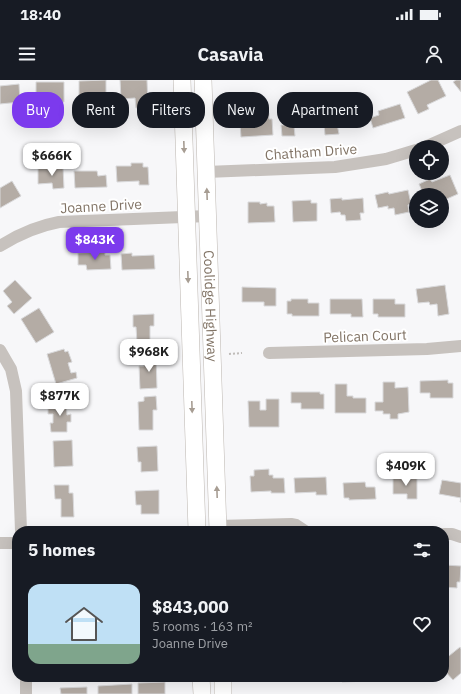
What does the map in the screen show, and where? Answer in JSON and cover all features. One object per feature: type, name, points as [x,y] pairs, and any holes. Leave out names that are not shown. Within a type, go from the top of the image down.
[{"type":"main road","name":"Coolidge Highway","points":[[182,80],[197,526]]},
{"type":"main road","name":"Coolidge Highway","points":[[203,80],[218,526]]},
{"type":"main road","points":[[201,682],[202,694]]},
{"type":"main road","points":[[223,682],[223,694]]},
{"type":"street","points":[[441,140],[461,131]]},
{"type":"street","name":"Chatham Drive","points":[[206,172],[335,167],[386,159],[409,152]]},
{"type":"street","name":"Joanne Drive","points":[[0,246],[27,231],[59,222],[208,216]]},
{"type":"street","name":"Pelican Court","points":[[269,353],[427,349],[461,346]]},
{"type":"street","points":[[0,350],[10,369],[16,391],[21,526]]},
{"type":"street","points":[[254,526],[291,524],[298,526]]},
{"type":"street","points":[[449,534],[461,537]]},
{"type":"street","points":[[0,544],[12,543]]},
{"type":"street","points":[[26,682],[26,694]]},
{"type":"path","points":[[229,354],[242,354]]},
{"type":"building","points":[[106,80],[106,92],[79,92],[79,81]]},
{"type":"building","points":[[120,80],[147,80],[147,92],[137,92],[137,108],[135,98],[129,98],[129,92],[121,92]]},
{"type":"building","points":[[431,80],[438,80],[446,96],[427,105],[429,109],[418,114],[407,92]]},
{"type":"building","points":[[456,80],[461,80],[461,92],[453,82]]},
{"type":"building","points":[[36,82],[64,82],[64,92],[36,92]]},
{"type":"building","points":[[19,84],[19,92],[12,92],[12,103],[0,104],[0,86]]},
{"type":"building","points":[[400,104],[405,118],[373,128],[373,117],[379,115],[378,111]]},
{"type":"building","points":[[269,119],[272,119],[273,135],[241,137],[240,128],[269,128]]},
{"type":"building","points":[[281,128],[294,128],[295,136],[282,136]]},
{"type":"building","points":[[324,128],[338,128],[339,134],[325,135]]},
{"type":"building","points":[[131,163],[143,163],[143,167],[148,167],[149,185],[139,185],[139,181],[117,182],[116,166],[131,166]]},
{"type":"building","points":[[63,167],[64,188],[53,189],[52,183],[38,184],[38,168]]},
{"type":"building","points":[[74,171],[97,171],[98,176],[106,175],[107,187],[75,188]]},
{"type":"building","points":[[449,175],[458,194],[449,198],[449,188],[421,188],[419,184],[428,180],[431,180],[432,182],[437,180],[449,180]]},
{"type":"building","points":[[12,181],[21,196],[0,208],[0,188]]},
{"type":"building","points":[[408,190],[409,212],[395,215],[394,208],[388,209],[388,206],[378,208],[375,195],[388,192],[389,194]]},
{"type":"building","points":[[342,198],[342,200],[363,198],[364,213],[360,213],[361,220],[346,221],[345,215],[341,215],[340,212],[331,213],[330,199]]},
{"type":"building","points":[[311,200],[311,203],[317,203],[317,221],[293,222],[292,201]]},
{"type":"building","points":[[248,202],[260,202],[260,204],[267,203],[267,206],[274,206],[275,222],[248,223]]},
{"type":"building","points":[[105,252],[105,255],[110,255],[111,269],[87,270],[86,265],[78,265],[78,253]]},
{"type":"building","points":[[132,253],[132,256],[154,255],[155,269],[122,270],[121,254]]},
{"type":"building","points":[[15,280],[32,298],[14,314],[7,306],[12,302],[3,291]]},
{"type":"building","points":[[445,285],[449,314],[438,316],[437,304],[430,305],[429,302],[418,303],[416,289]]},
{"type":"building","points":[[242,287],[276,288],[276,306],[264,306],[264,302],[242,302]]},
{"type":"building","points":[[291,299],[308,299],[308,303],[319,303],[319,316],[292,316],[292,314],[287,314],[287,301],[291,301]]},
{"type":"building","points":[[330,299],[362,299],[363,317],[351,317],[351,314],[330,314]]},
{"type":"building","points":[[373,299],[395,299],[395,304],[405,304],[405,317],[378,317],[378,314],[373,314]]},
{"type":"building","points":[[39,308],[54,332],[36,343],[21,319]]},
{"type":"building","points":[[154,314],[154,326],[150,326],[150,342],[137,343],[136,327],[133,327],[133,315]]},
{"type":"building","points":[[64,349],[65,352],[68,351],[72,362],[68,363],[71,373],[76,372],[77,378],[56,384],[47,354]]},
{"type":"building","points":[[144,355],[156,355],[157,388],[140,389],[139,366],[144,366]]},
{"type":"building","points":[[448,380],[448,383],[453,383],[453,398],[430,398],[430,393],[420,393],[420,381]]},
{"type":"building","points":[[383,382],[395,382],[395,388],[408,387],[409,412],[398,414],[398,419],[390,419],[390,414],[383,414],[383,411],[375,411],[375,402],[383,402]]},
{"type":"building","points":[[335,384],[347,384],[347,396],[353,396],[353,398],[366,398],[366,413],[335,413]]},
{"type":"building","points":[[291,392],[320,392],[320,394],[324,394],[324,409],[301,409],[301,403],[291,403]]},
{"type":"building","points":[[156,396],[157,410],[153,410],[153,430],[139,430],[138,402],[144,401],[144,397]]},
{"type":"building","points":[[266,399],[279,399],[279,427],[249,427],[248,401],[260,401],[260,410],[266,410]]},
{"type":"building","points":[[66,400],[67,415],[71,414],[71,422],[67,422],[67,432],[51,432],[50,423],[53,423],[53,414],[48,414],[48,408],[53,408],[52,401]]},
{"type":"building","points":[[72,440],[73,466],[54,467],[53,441]]},
{"type":"building","points":[[157,446],[158,471],[141,472],[141,462],[138,462],[137,447]]},
{"type":"building","points":[[269,469],[269,475],[273,475],[273,478],[284,478],[285,493],[271,493],[271,491],[251,492],[250,476],[254,476],[254,470]]},
{"type":"building","points":[[326,477],[327,495],[316,495],[316,492],[295,493],[294,478]]},
{"type":"building","points":[[393,477],[417,477],[417,499],[407,499],[407,494],[393,494]]},
{"type":"building","points":[[442,480],[461,483],[461,498],[439,494]]},
{"type":"building","points":[[365,482],[366,487],[375,487],[376,499],[349,500],[349,498],[344,498],[343,483]]},
{"type":"building","points":[[54,485],[69,485],[69,493],[73,493],[74,517],[61,517],[61,499],[55,499]]},
{"type":"building","points":[[159,490],[159,514],[141,514],[141,505],[136,505],[135,491]]},
{"type":"building","points":[[449,565],[461,566],[460,582],[457,582],[457,588],[449,587]]},
{"type":"building","points":[[460,647],[461,673],[453,680],[449,676],[449,656]]},
{"type":"building","points":[[165,682],[165,694],[138,694],[138,683]]},
{"type":"building","points":[[132,684],[132,694],[98,694],[98,686]]},
{"type":"building","points":[[87,687],[87,694],[61,694],[60,688]]}]
